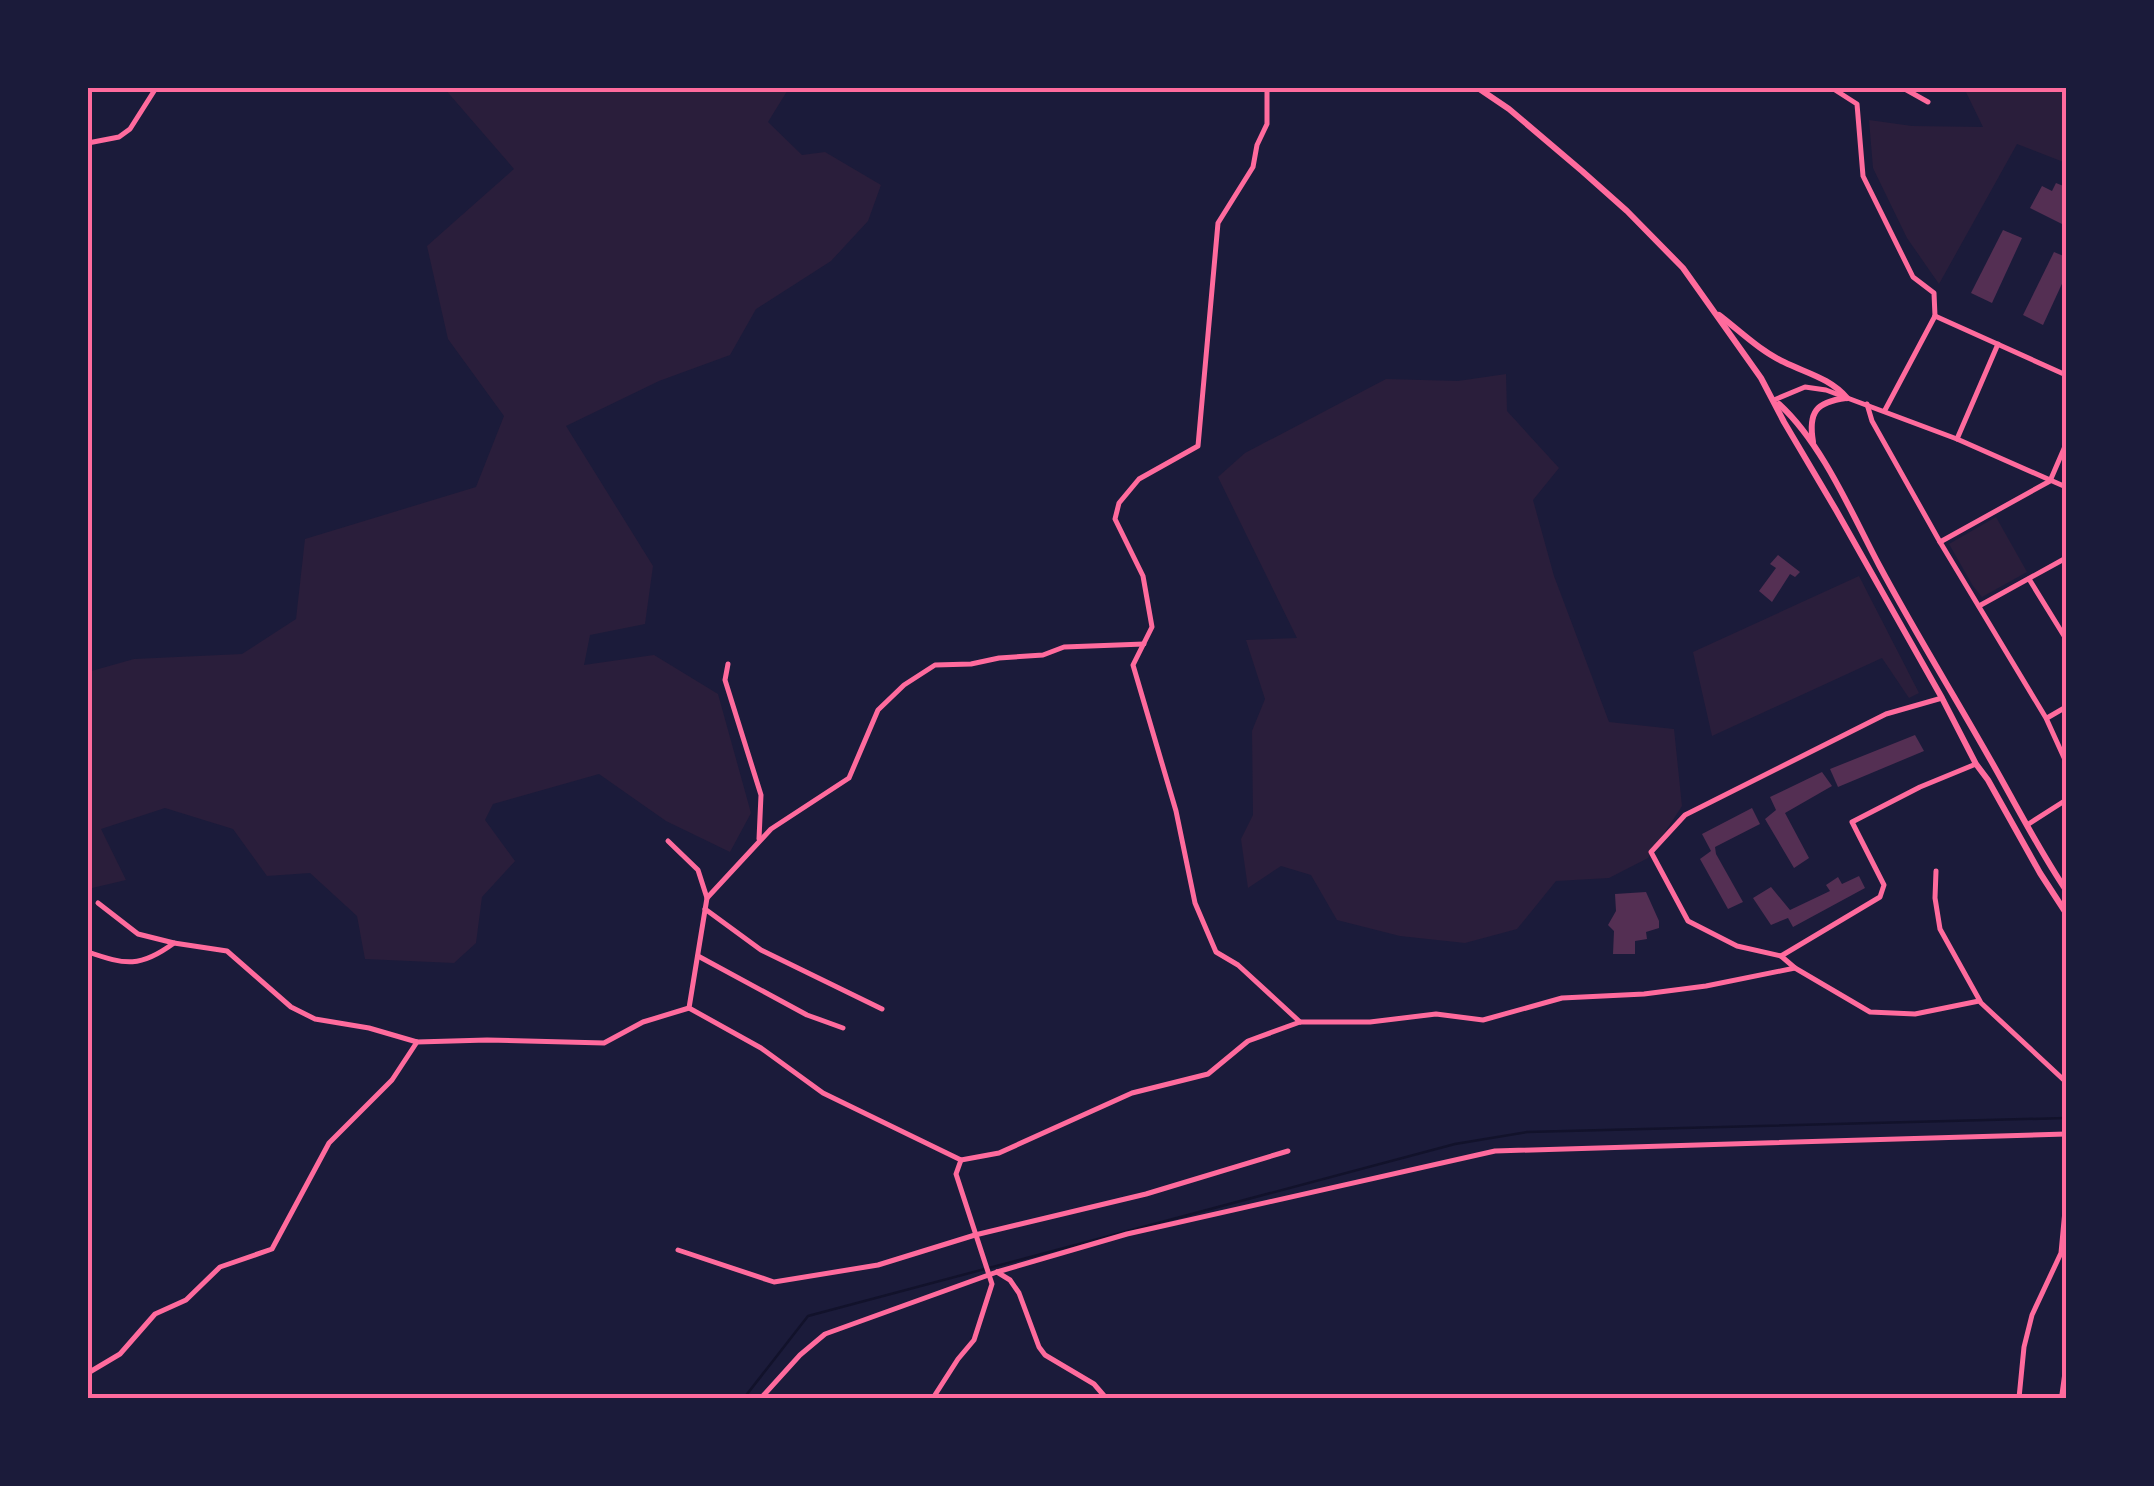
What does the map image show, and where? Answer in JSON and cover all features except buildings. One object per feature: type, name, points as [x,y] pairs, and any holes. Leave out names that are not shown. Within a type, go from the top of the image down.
[{"type":"main road","points":[[1478,88],[1509,109],[1627,211],[1683,268],[1713,310],[1774,400],[1976,764],[2066,913]]},
{"type":"main road","points":[[1713,310],[1762,348],[1830,383],[1846,398]]},
{"type":"main road","points":[[1814,448],[1810,426],[1814,412],[1821,404],[1846,398]]},
{"type":"main road","points":[[1774,400],[1797,420],[1838,485],[2026,826],[2066,890]]},
{"type":"main road","points":[[2062,1398],[2066,1369]]},
{"type":"street","points":[[88,143],[119,137],[130,128],[156,88]]},
{"type":"street","points":[[1267,88],[1267,124],[1257,145],[1253,167],[1218,223],[1198,446],[1139,479],[1118,503],[1115,519],[1143,576],[1152,627],[1133,666],[1176,811],[1195,903],[1216,952],[1238,965],[1300,1022]]},
{"type":"street","points":[[1832,88],[1857,104],[1863,176],[1913,277],[1934,293],[1935,316],[1885,411]]},
{"type":"street","points":[[1903,88],[1928,102]]},
{"type":"street","points":[[1935,316],[2066,375]]},
{"type":"street","points":[[1957,439],[1998,344]]},
{"type":"street","points":[[1774,400],[1812,386],[1957,439],[2066,488]]},
{"type":"street","points":[[1867,404],[1872,422],[2046,718],[2066,762]]},
{"type":"street","points":[[1940,542],[2050,481],[2066,444]]},
{"type":"street","points":[[1978,606],[2066,558]]},
{"type":"street","points":[[2029,578],[2065,634]]},
{"type":"street","points":[[707,898],[771,829],[850,778],[878,710],[934,665],[1042,655],[1064,648],[1144,644]]},
{"type":"street","points":[[728,664],[725,680],[761,796],[759,842]]},
{"type":"street","points":[[1942,698],[1886,714],[1685,815],[1651,852],[1688,921],[1737,946],[1781,956],[1870,1012],[1915,1014],[1979,1001],[2066,1082]]},
{"type":"street","points":[[2046,718],[2066,707]]},
{"type":"street","points":[[1781,956],[1880,898],[1884,884],[1852,822],[1976,764]]},
{"type":"street","points":[[2026,826],[2066,800]]},
{"type":"street","points":[[668,841],[698,870],[707,898],[689,1008]]},
{"type":"street","points":[[1936,871],[1940,929],[1982,1004]]},
{"type":"street","points":[[98,902],[138,934],[227,950],[291,1007],[315,1020],[369,1028],[417,1042],[604,1043],[643,1022],[689,1008],[761,1048],[822,1093],[961,1160],[999,1153],[1132,1092],[1208,1074],[1248,1041],[1300,1022],[1370,1022],[1436,1014],[1482,1020],[1562,998],[1691,988],[1795,968]]},
{"type":"street","points":[[706,908],[761,950],[882,1009]]},
{"type":"street","points":[[88,952],[124,962],[141,962],[174,943]]},
{"type":"street","points":[[698,956],[806,1014],[843,1028]]},
{"type":"street","points":[[88,1373],[120,1354],[155,1314],[186,1300],[220,1267],[272,1249],[329,1143],[392,1080],[417,1042]]},
{"type":"street","points":[[761,1398],[825,1334],[988,1272],[1127,1234],[1496,1151],[2066,1134]]},
{"type":"street","points":[[678,1250],[774,1282],[878,1266],[1288,1152]]},
{"type":"street","points":[[934,1398],[974,1340],[992,1284],[956,1174],[961,1160]]},
{"type":"street","points":[[2020,1398],[2024,1347],[2032,1315],[2061,1253],[2066,1200]]},
{"type":"street","points":[[997,1272],[1010,1280],[1019,1293],[1038,1347],[1094,1384],[1106,1398]]},
{"type":"shaded area","points":[[444,88],[789,88],[768,122],[802,155],[825,152],[881,185],[868,221],[831,261],[756,309],[730,355],[659,381],[566,426],[653,566],[645,624],[590,635],[584,665],[654,655],[718,694],[751,813],[730,852],[666,821],[599,774],[493,804],[485,820],[515,861],[482,897],[476,943],[454,963],[365,959],[357,916],[310,873],[267,876],[233,829],[165,808],[101,829],[126,880],[88,889],[88,672],[134,659],[242,654],[296,619],[305,539],[476,487],[504,416],[448,339],[427,246],[514,169]]},
{"type":"shaded area","points":[[1964,88],[2066,88],[2066,163],[2017,144],[1939,284],[1907,238],[1873,168],[1869,120],[1912,126],[1983,127]]},
{"type":"shaded area","points":[[1506,374],[1507,411],[1559,468],[1533,500],[1554,576],[1609,722],[1674,729],[1682,806],[1648,858],[1609,878],[1556,881],[1517,929],[1465,943],[1400,936],[1337,920],[1311,875],[1281,866],[1248,888],[1241,839],[1253,815],[1252,731],[1265,699],[1246,640],[1297,638],[1218,477],[1245,453],[1386,379],[1458,381]]},
{"type":"shaded area","points":[[1996,517],[2027,572],[1982,597],[1949,544]]},
{"type":"shaded area","points":[[1859,576],[1919,693],[1909,698],[1882,658],[1712,736],[1693,652]]},
{"type":"waterway","points":[[744,1398],[808,1316],[1455,1144],[1527,1132],[2066,1118]]}]
